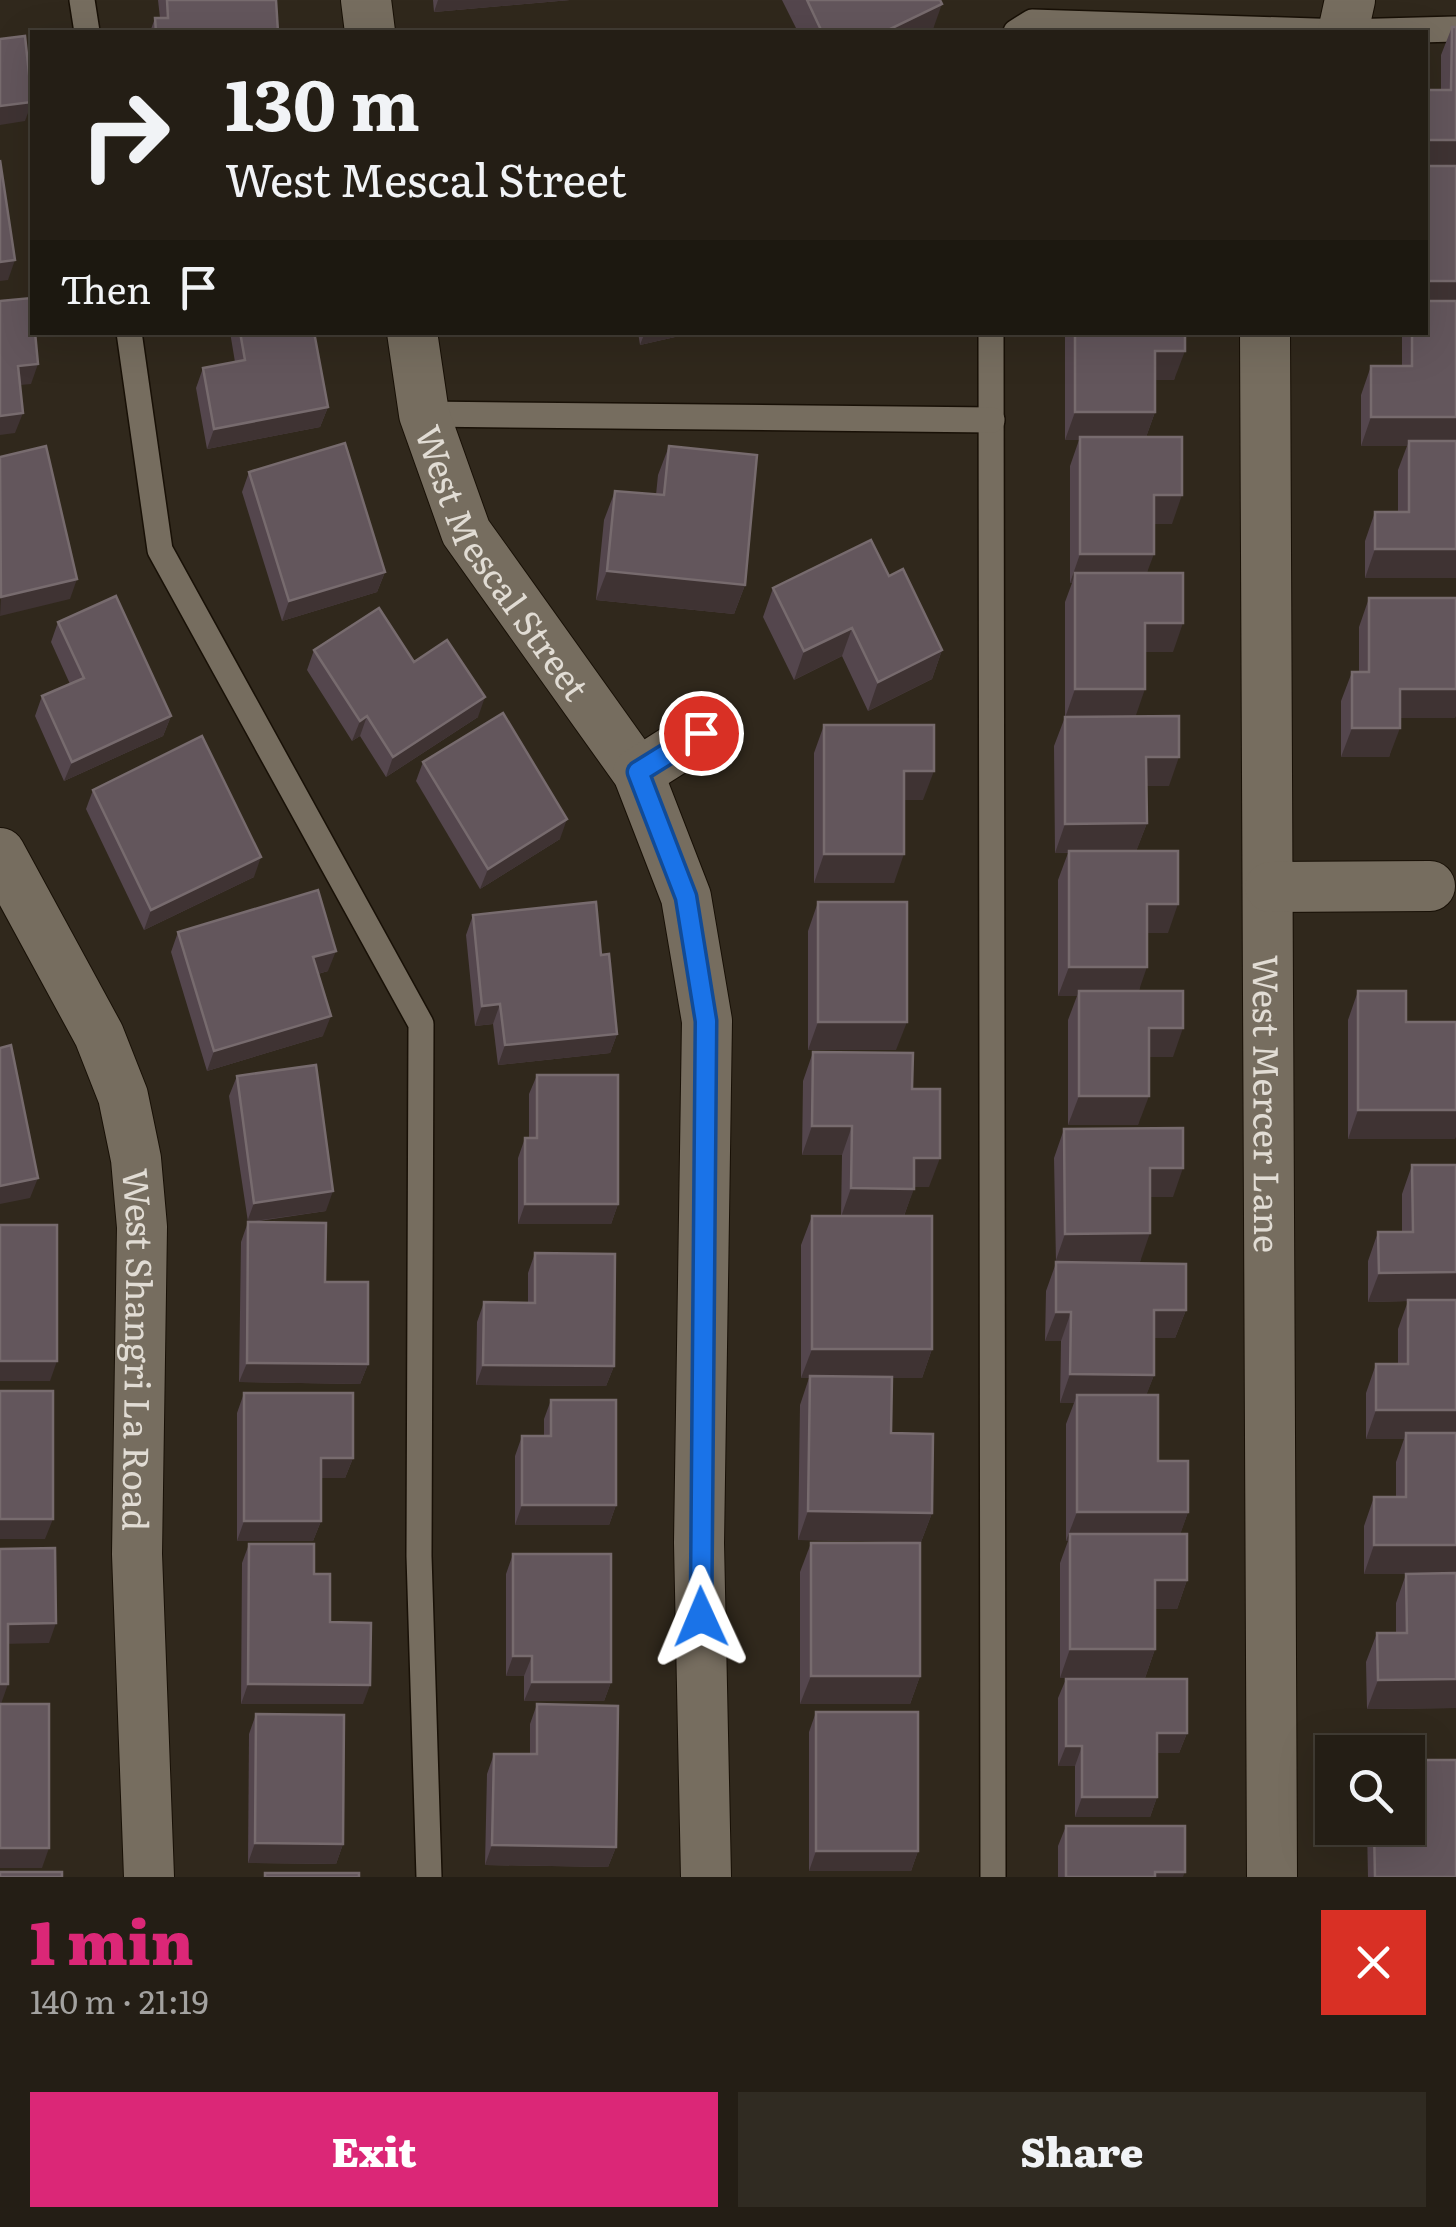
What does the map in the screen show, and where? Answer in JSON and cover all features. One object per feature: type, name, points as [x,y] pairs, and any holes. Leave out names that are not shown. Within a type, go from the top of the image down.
[{"type":"street","points":[[366,0],[370,30]]},
{"type":"street","points":[[1343,30],[1350,0]]},
{"type":"street","name":"West Mescal Street","points":[[412,335],[424,414],[466,532],[638,772],[686,897],[706,1021],[700,1542],[706,1877]]},
{"type":"street","name":"West Mercer Lane","points":[[1265,335],[1272,1877]]},
{"type":"street","points":[[638,772],[701,733]]},
{"type":"street","name":"West Shangri La Road","points":[[0,854],[98,1035],[124,1096],[136,1159],[142,1227],[137,1554],[150,1877]]},
{"type":"street","points":[[1270,887],[1430,886]]},
{"type":"lane","points":[[82,0],[86,30]]},
{"type":"lane","points":[[1019,30],[1032,22],[1281,30]]},
{"type":"lane","points":[[1418,30],[1456,29]]},
{"type":"lane","points":[[130,335],[160,550],[421,1024],[418,1556],[429,1877]]},
{"type":"lane","points":[[992,335],[993,1877]]},
{"type":"lane","points":[[424,414],[992,420]]},
{"type":"building","points":[[167,0],[276,0],[278,30],[156,30],[155,18],[168,18]]},
{"type":"building","points":[[807,0],[940,0],[942,4],[888,30],[821,30]]},
{"type":"building","points":[[1452,27],[1456,27],[1456,140],[1428,140],[1428,90],[1451,90]]},
{"type":"building","points":[[25,36],[30,102],[0,106],[0,39]]},
{"type":"building","points":[[0,160],[15,260],[0,262]]},
{"type":"building","points":[[1428,166],[1456,166],[1456,281],[1428,281]]},
{"type":"building","points":[[30,298],[30,335],[35,335],[38,364],[18,366],[23,413],[0,416],[0,301]]},
{"type":"building","points":[[1428,301],[1456,301],[1456,417],[1371,417],[1371,366],[1412,366],[1412,335],[1428,335]]},
{"type":"building","points":[[241,335],[315,335],[328,407],[214,429],[203,368],[245,360]]},
{"type":"building","points":[[1075,335],[1185,335],[1185,351],[1155,351],[1155,412],[1075,412]]},
{"type":"building","points":[[1080,437],[1182,437],[1182,495],[1154,495],[1154,554],[1080,554]]},
{"type":"building","points":[[1409,441],[1456,441],[1456,549],[1375,549],[1375,512],[1409,512]]},
{"type":"building","points":[[345,443],[385,572],[289,601],[249,472]]},
{"type":"building","points":[[46,446],[77,579],[1,597],[0,457]]},
{"type":"building","points":[[669,446],[757,455],[745,585],[607,571],[615,491],[664,495]]},
{"type":"building","points":[[871,540],[889,576],[903,569],[942,650],[878,682],[852,628],[804,651],[773,588]]},
{"type":"building","points":[[1075,573],[1183,573],[1183,623],[1145,623],[1145,689],[1075,689]]},
{"type":"building","points":[[116,596],[171,716],[72,762],[42,696],[84,678],[58,622]]},
{"type":"building","points":[[1369,598],[1456,598],[1456,689],[1400,689],[1400,728],[1352,728],[1352,672],[1369,672]]},
{"type":"building","points":[[379,608],[414,662],[447,640],[485,697],[393,757],[367,716],[360,721],[314,650]]},
{"type":"building","points":[[503,713],[567,819],[488,869],[423,762]]},
{"type":"building","points":[[1179,716],[1179,757],[1146,757],[1147,823],[1065,824],[1065,717]]},
{"type":"building","points":[[824,725],[934,725],[934,771],[904,771],[904,854],[824,854]]},
{"type":"building","points":[[202,736],[261,857],[151,910],[93,790]]},
{"type":"building","points":[[1069,851],[1178,851],[1178,904],[1147,904],[1147,967],[1069,967]]},
{"type":"building","points":[[318,890],[336,951],[313,957],[331,1016],[214,1051],[178,932]]},
{"type":"building","points":[[596,902],[601,955],[609,954],[617,1034],[505,1045],[500,1004],[482,1006],[473,915]]},
{"type":"building","points":[[818,902],[907,902],[907,1022],[818,1022]]},
{"type":"building","points":[[1079,991],[1183,991],[1183,1028],[1149,1028],[1149,1096],[1079,1096]]},
{"type":"building","points":[[1358,991],[1406,991],[1406,1022],[1456,1022],[1456,1110],[1358,1110]]},
{"type":"building","points":[[11,1045],[38,1178],[0,1186],[0,1048]]},
{"type":"building","points":[[813,1052],[913,1053],[912,1089],[940,1089],[940,1158],[914,1158],[914,1189],[851,1188],[852,1126],[812,1126]]},
{"type":"building","points":[[316,1065],[333,1191],[254,1203],[237,1076]]},
{"type":"building","points":[[537,1075],[618,1075],[618,1204],[525,1204],[525,1138],[537,1138]]},
{"type":"building","points":[[1183,1128],[1183,1168],[1150,1168],[1150,1233],[1065,1234],[1064,1129]]},
{"type":"building","points":[[1412,1165],[1456,1165],[1456,1272],[1379,1273],[1378,1232],[1413,1232]]},
{"type":"building","points":[[812,1216],[932,1216],[932,1349],[812,1349]]},
{"type":"building","points":[[248,1222],[326,1223],[325,1282],[368,1282],[368,1364],[247,1363]]},
{"type":"building","points":[[0,1225],[57,1225],[57,1361],[0,1361]]},
{"type":"building","points":[[535,1253],[615,1254],[614,1366],[483,1365],[484,1302],[535,1303]]},
{"type":"building","points":[[1056,1262],[1186,1264],[1186,1310],[1154,1310],[1154,1375],[1070,1374],[1071,1312],[1056,1312]]},
{"type":"building","points":[[1408,1300],[1456,1300],[1456,1410],[1376,1410],[1376,1364],[1408,1364]]},
{"type":"building","points":[[810,1376],[892,1377],[891,1433],[933,1434],[932,1513],[808,1511]]},
{"type":"building","points":[[0,1391],[53,1391],[53,1519],[0,1519]]},
{"type":"building","points":[[244,1393],[353,1393],[353,1458],[321,1458],[321,1521],[244,1521]]},
{"type":"building","points":[[1077,1395],[1158,1395],[1158,1461],[1188,1461],[1188,1512],[1077,1512]]},
{"type":"building","points":[[551,1400],[616,1400],[616,1505],[522,1505],[522,1436],[551,1436]]},
{"type":"building","points":[[1406,1433],[1456,1433],[1456,1545],[1374,1545],[1374,1497],[1406,1497]]},
{"type":"building","points":[[1070,1534],[1187,1534],[1187,1580],[1155,1580],[1155,1649],[1070,1649]]},
{"type":"building","points":[[811,1543],[920,1543],[920,1676],[811,1676]]},
{"type":"building","points":[[249,1544],[314,1544],[314,1574],[330,1574],[330,1622],[371,1623],[370,1685],[248,1684]]},
{"type":"building","points":[[55,1548],[56,1623],[8,1624],[8,1684],[0,1684],[0,1549]]},
{"type":"building","points":[[513,1554],[611,1554],[611,1682],[532,1682],[532,1656],[513,1656]]},
{"type":"building","points":[[1456,1573],[1456,1679],[1378,1680],[1377,1633],[1407,1633],[1406,1574]]},
{"type":"building","points":[[1066,1679],[1187,1679],[1187,1733],[1157,1733],[1157,1797],[1082,1797],[1082,1746],[1066,1746]]},
{"type":"building","points":[[0,1704],[49,1704],[49,1848],[0,1848]]},
{"type":"building","points":[[537,1704],[618,1706],[616,1847],[492,1845],[494,1754],[537,1754]]},
{"type":"building","points":[[816,1712],[918,1712],[918,1851],[816,1851]]},
{"type":"building","points":[[256,1714],[344,1715],[343,1844],[255,1843]]},
{"type":"building","points":[[1425,1760],[1456,1760],[1456,1877],[1375,1877],[1374,1845],[1425,1845]]},
{"type":"building","points":[[1066,1826],[1185,1826],[1185,1872],[1155,1872],[1155,1877],[1066,1877]]},
{"type":"building","points":[[0,1872],[62,1872],[62,1877],[0,1877]]},
{"type":"building","points":[[265,1873],[359,1873],[359,1877],[265,1877]]},
{"type":"route","points":[[701,733],[638,772],[686,897],[706,1021],[701,1617]]}]
